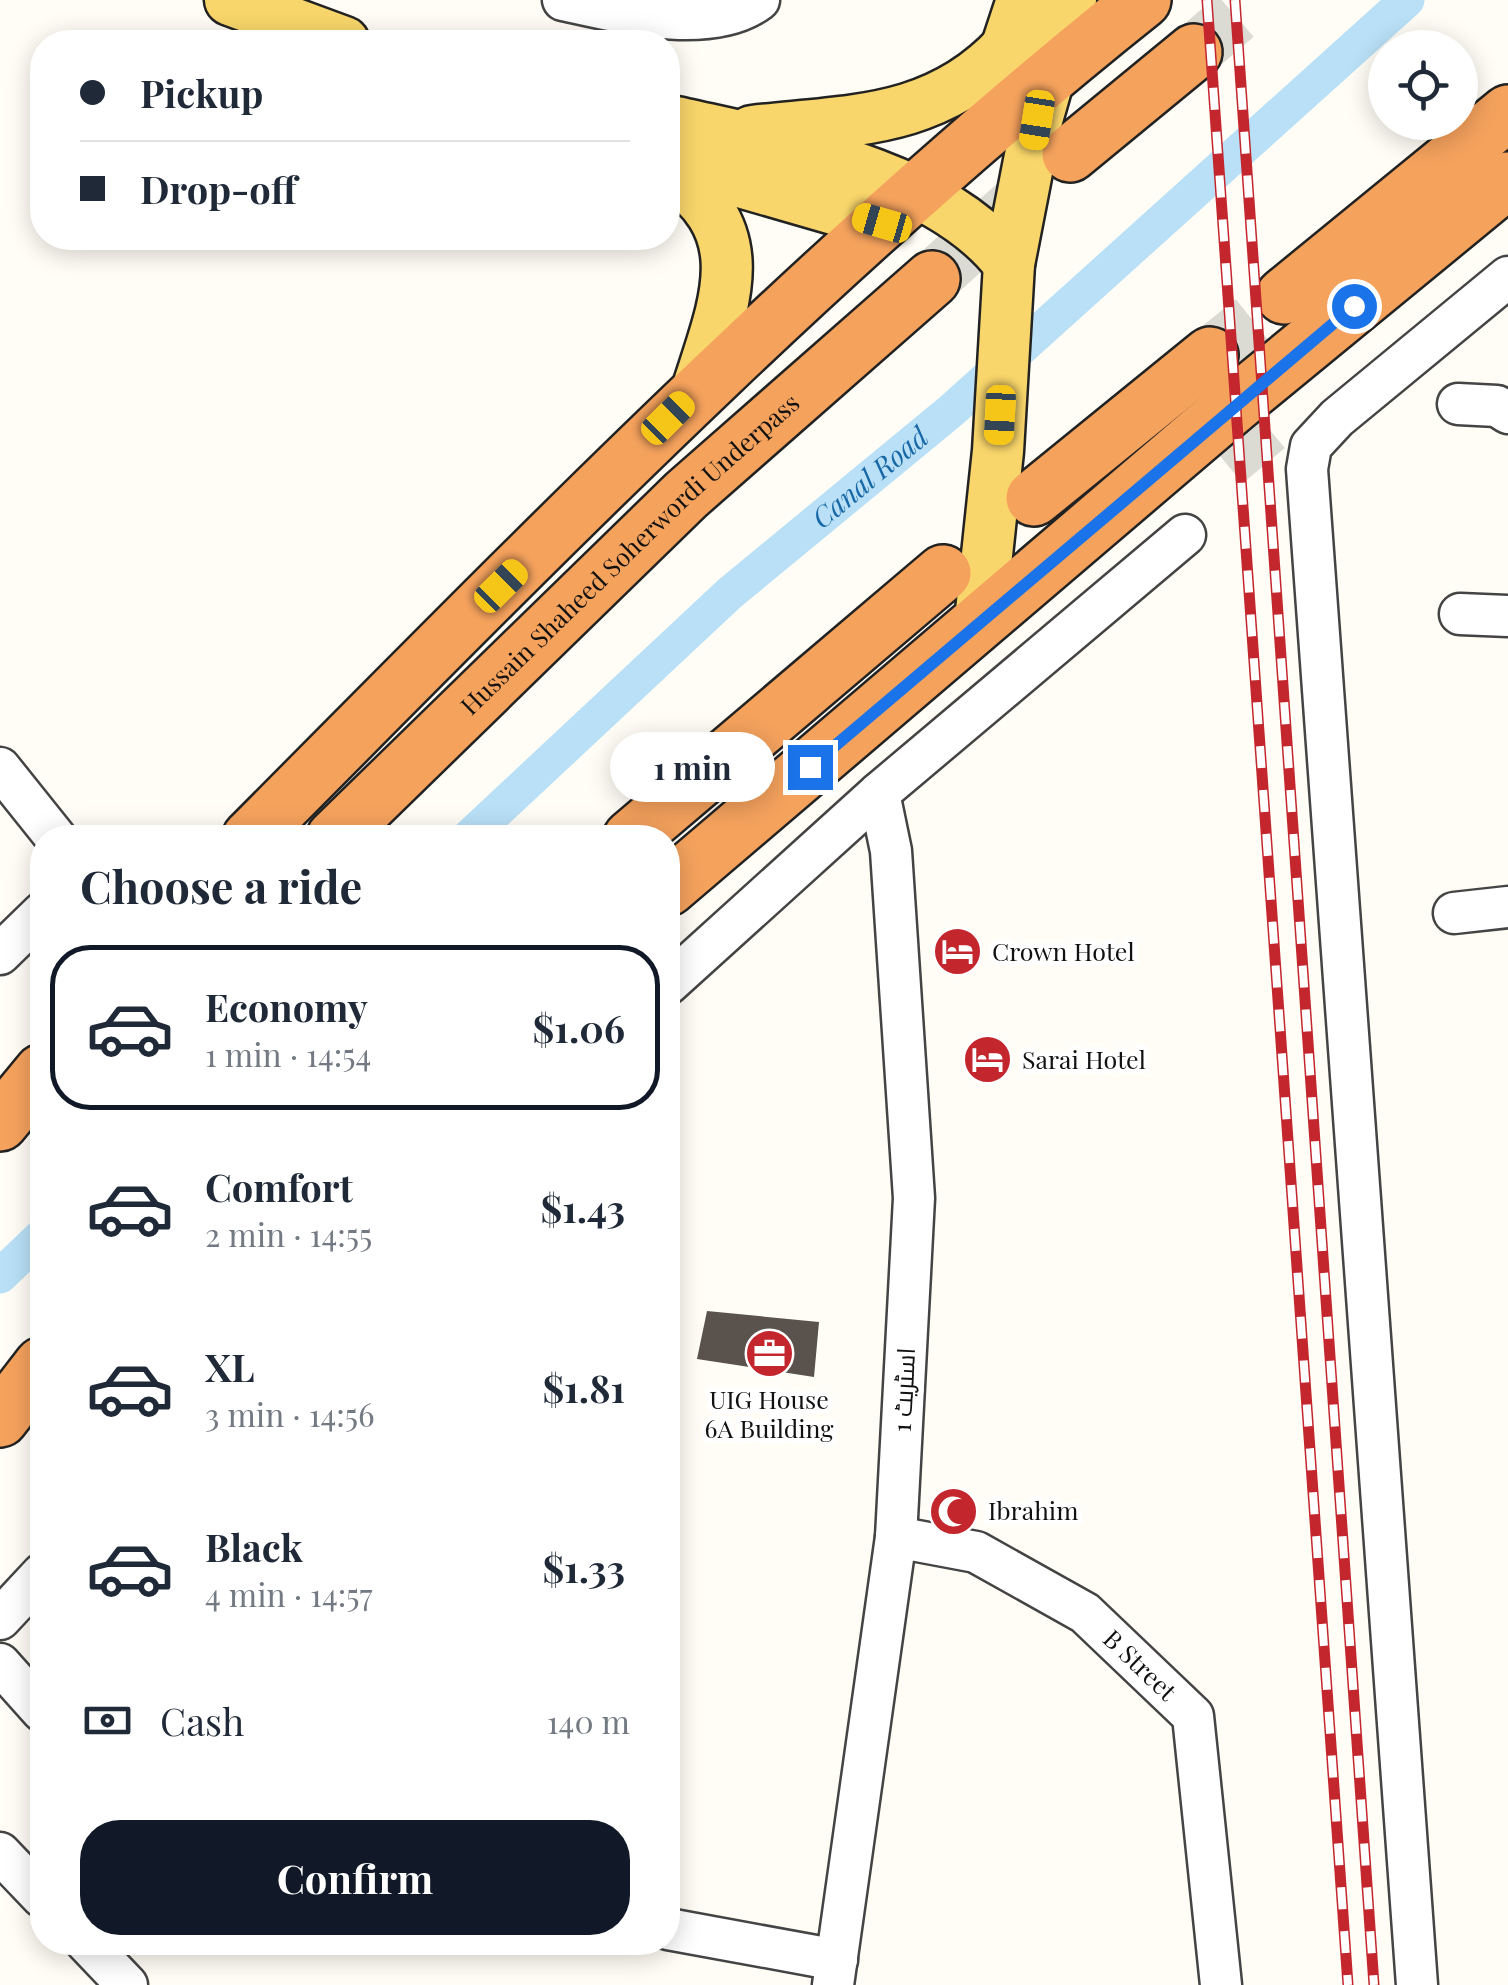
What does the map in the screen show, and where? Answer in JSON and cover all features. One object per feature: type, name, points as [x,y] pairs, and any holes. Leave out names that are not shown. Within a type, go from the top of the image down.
[{"type":"highway","points":[[263,825],[696,390],[972,144],[1026,41],[1143,0]]},
{"type":"highway","points":[[1070,154],[1194,52]]},
{"type":"highway","points":[[1284,296],[1508,113]]},
{"type":"highway","points":[[680,878],[980,621],[1508,180]]},
{"type":"highway","points":[[1284,412],[1508,266]]},
{"type":"highway","name":"Hussain Shaheed Soherwordi Underpass","points":[[347,825],[686,496],[932,279]]},
{"type":"highway","points":[[1034,498],[1210,355]]},
{"type":"highway","points":[[680,912],[1225,462]]},
{"type":"highway","points":[[646,825],[944,573]]},
{"type":"highway","points":[[0,1123],[30,1087]]},
{"type":"highway","points":[[0,1135],[30,1111]]},
{"type":"highway","points":[[0,1422],[30,1382]]},
{"type":"highway","points":[[0,1422],[30,1403]]},
{"type":"main road","points":[[230,0],[311,30]]},
{"type":"main road","points":[[727,134],[872,117],[925,106],[953,94],[1026,41],[1071,0]]},
{"type":"main road","points":[[980,621],[998,451],[1026,41]]},
{"type":"main road","points":[[680,123],[854,170],[899,208]]},
{"type":"main road","points":[[680,164],[968,221],[1009,268]]},
{"type":"main road","points":[[680,182],[707,203],[726,242],[728,266],[721,314],[696,390]]},
{"type":"street","points":[[562,0],[649,19],[742,13],[759,0]]},
{"type":"street","points":[[1417,1985],[1307,470],[1310,446],[1508,266]]},
{"type":"street","points":[[1458,404],[1497,406],[1508,413]]},
{"type":"street","points":[[680,973],[880,793],[1186,535]]},
{"type":"street","points":[[1460,614],[1508,616]]},
{"type":"street","points":[[0,768],[46,825]]},
{"type":"street","name":"اسٹریٹ 1","points":[[835,1972],[896,1537],[914,1198],[891,851],[880,793]]},
{"type":"street","points":[[1454,913],[1508,908]]},
{"type":"street","points":[[0,954],[30,925]]},
{"type":"street","name":"B Street","points":[[896,1537],[976,1552],[1085,1613],[1193,1716],[1221,1985]]},
{"type":"street","points":[[0,1619],[30,1587]]},
{"type":"street","points":[[0,1664],[30,1698]]},
{"type":"street","points":[[0,1853],[30,1885]]},
{"type":"street","points":[[680,1931],[835,1972]]},
{"type":"street","points":[[98,1955],[127,1985]]},
{"type":"building","points":[[707,1311],[819,1322],[814,1377],[697,1359]]},
{"type":"waterway","name":"Canal Road","points":[[482,825],[730,593],[952,410],[1407,0]]},
{"type":"waterway","name":"Canal Road","points":[[0,1276],[30,1247]]},
{"type":"tunnel","points":[[1194,52],[1254,0]]},
{"type":"tunnel","points":[[932,279],[1019,201]]},
{"type":"tunnel","points":[[1210,355],[1284,296]]},
{"type":"tunnel","points":[[1225,462],[1285,412]]},
{"type":"railway","points":[[1207,0],[1348,1985]]},
{"type":"railway","points":[[1235,0],[1374,1985]]},
{"type":"place","name":"Crown Hotel","points":[[957,952]]},
{"type":"place","name":"Sarai Hotel","points":[[987,1060]]},
{"type":"place","name":"UIG House 6A Building","points":[[769,1354]]},
{"type":"place","name":"Ibrahim","points":[[953,1511]]},
{"type":"route","points":[[810,767],[1354,306]]}]
